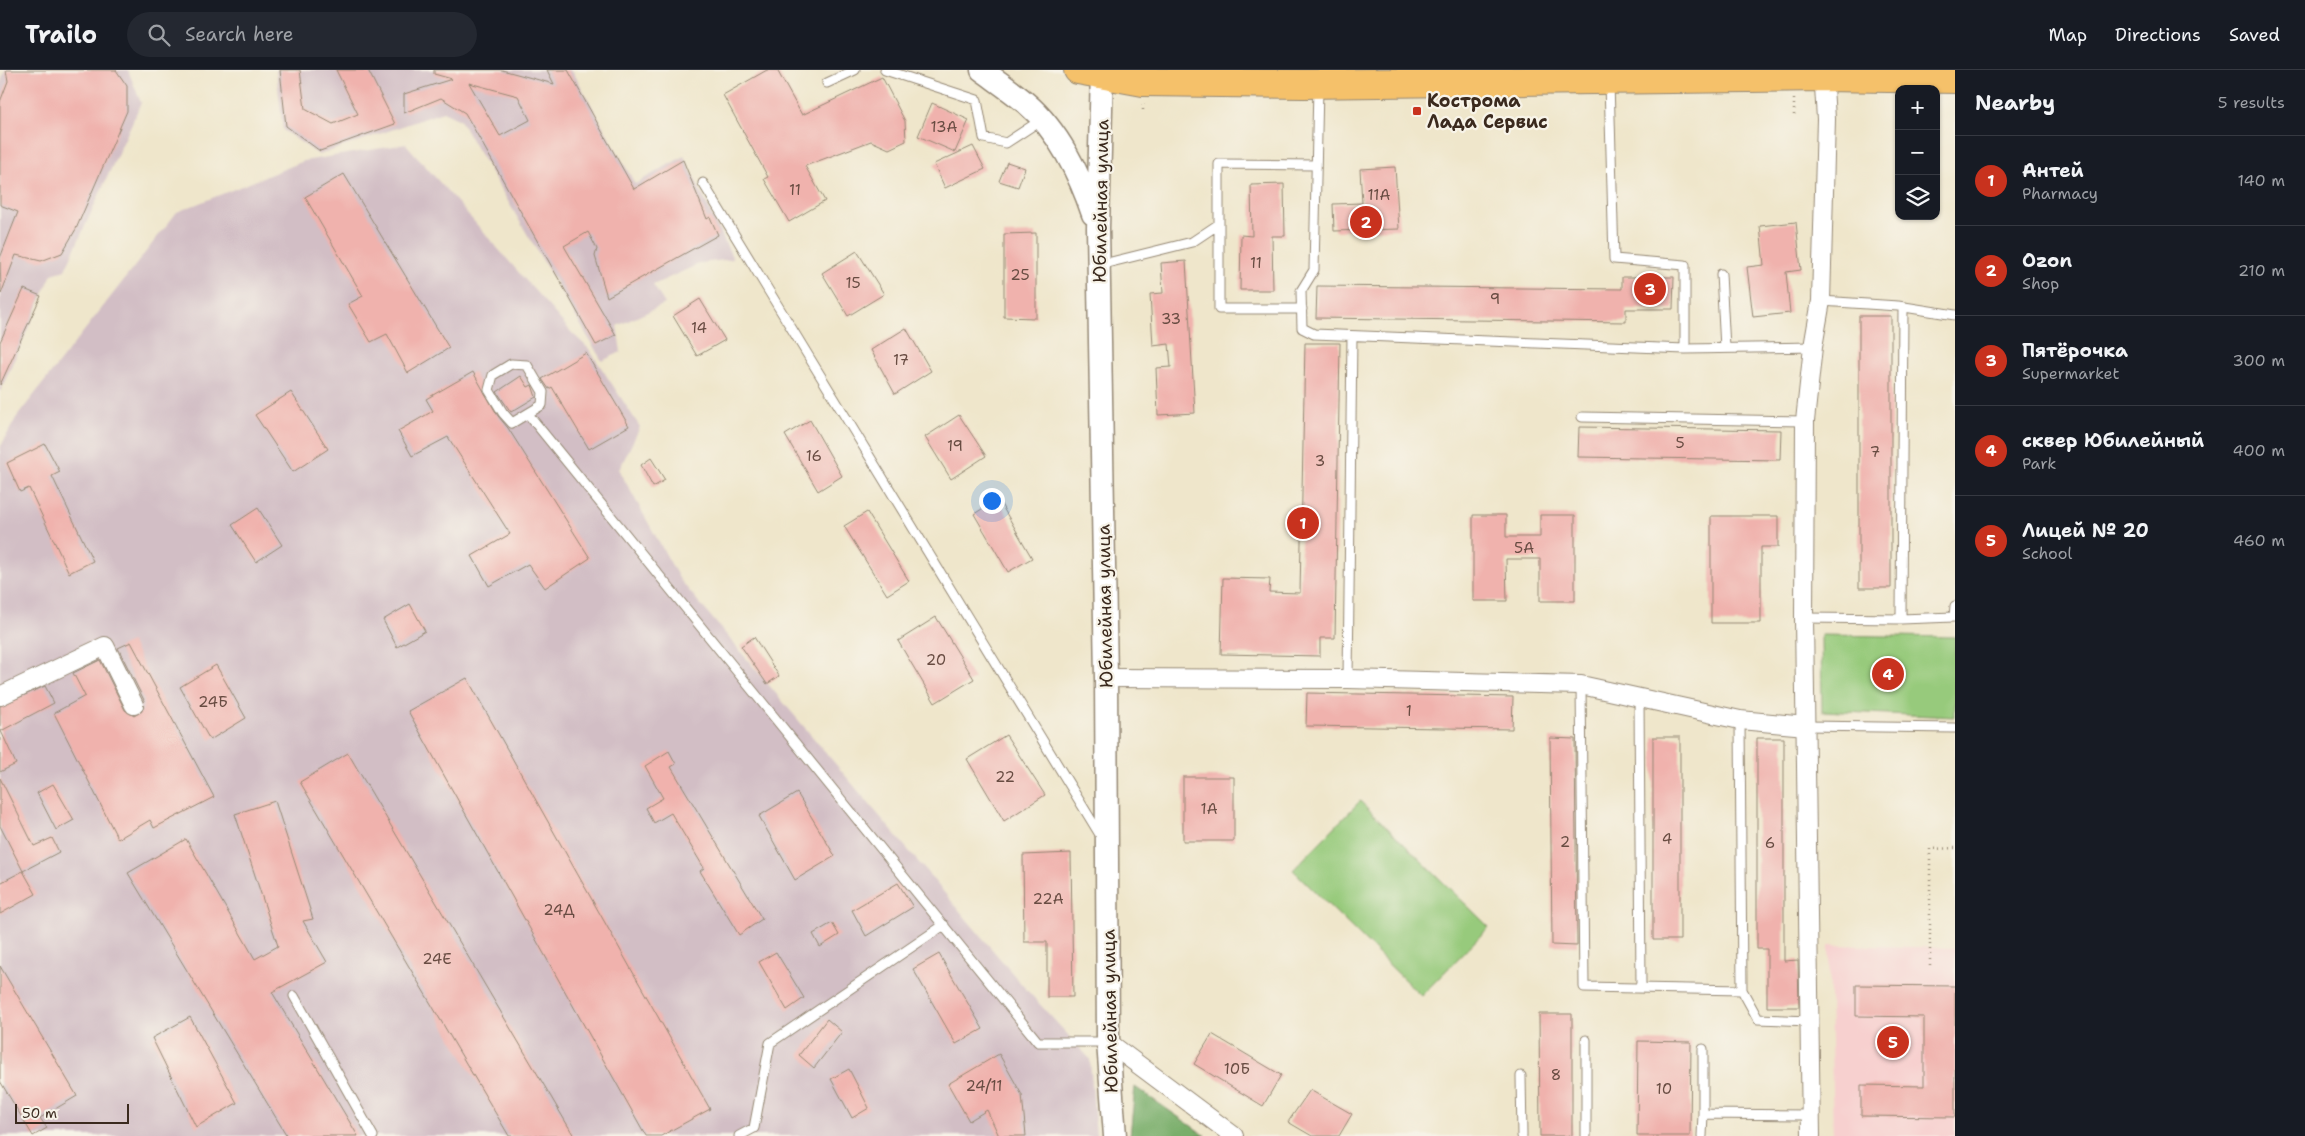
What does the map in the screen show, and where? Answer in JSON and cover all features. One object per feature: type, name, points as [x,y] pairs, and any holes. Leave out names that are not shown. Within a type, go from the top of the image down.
[{"type":"highway","points":[[1094,72],[1142,82],[1318,84],[1362,77],[1474,76],[1609,81],[1823,73],[1955,79]]},
{"type":"street","points":[[982,70],[1027,104],[1065,150],[1084,185],[1098,228]]},
{"type":"street","name":"Юбилейная улица","points":[[1094,72],[1106,678],[1108,1042],[1115,1136]]},
{"type":"street","points":[[1811,1136],[1804,618],[1805,420],[1813,347],[1821,301],[1826,119],[1823,73]]},
{"type":"street","points":[[0,696],[105,646],[134,705]]},
{"type":"street","points":[[1106,678],[1348,678],[1582,685],[1740,720],[1806,726]]},
{"type":"street","points":[[1108,1042],[1234,1136]]},
{"type":"lane","points":[[827,83],[855,70]]},
{"type":"lane","points":[[885,70],[977,100],[984,138],[1006,143],[1041,120]]},
{"type":"lane","points":[[1609,81],[1614,259],[1685,265],[1685,349]]},
{"type":"lane","points":[[1318,84],[1314,270],[1301,291],[1302,328],[1314,334],[1685,349],[1813,347]]},
{"type":"lane","points":[[1302,309],[1219,309],[1219,164],[1316,165]]},
{"type":"lane","points":[[703,183],[1107,847]]},
{"type":"lane","points":[[1098,265],[1192,242],[1219,224]]},
{"type":"lane","points":[[1721,274],[1724,348]]},
{"type":"lane","points":[[1821,301],[1903,306],[1955,314]]},
{"type":"lane","points":[[1901,619],[1903,306]]},
{"type":"lane","points":[[1348,678],[1352,336]]},
{"type":"lane","points":[[511,364],[526,365],[543,392],[542,404],[528,414],[512,423],[503,413],[489,390],[493,374],[511,364]]},
{"type":"lane","points":[[528,414],[1038,1042],[1108,1042]]},
{"type":"lane","points":[[1582,417],[1805,420]]},
{"type":"lane","points":[[1804,618],[1954,618],[1955,606]]},
{"type":"lane","points":[[1582,685],[1584,987],[1742,990]]},
{"type":"lane","points":[[1640,698],[1641,988]]},
{"type":"lane","points":[[1740,720],[1742,990],[1758,1019],[1809,1021]]},
{"type":"lane","points":[[1806,726],[1955,728]]},
{"type":"lane","points":[[739,1136],[754,1128],[770,1043],[944,925]]},
{"type":"lane","points":[[294,996],[373,1136]]},
{"type":"lane","points":[[1586,1040],[1586,1136]]},
{"type":"lane","points":[[1702,1136],[1703,1048]]},
{"type":"lane","points":[[1521,1076],[1522,1136]]},
{"type":"lane","points":[[1702,1114],[1810,1115]]},
{"type":"path","points":[[1794,98],[1794,120]]},
{"type":"path","points":[[1143,104],[1143,113]]},
{"type":"path","points":[[1930,965],[1930,849],[1955,848]]},
{"type":"shaded area","points":[[5,70],[128,70],[141,103],[65,270],[52,274],[0,392],[0,85]]},
{"type":"shaded area","points":[[276,70],[572,70],[635,184],[684,156],[733,259],[701,263],[653,285],[665,304],[617,326],[621,352],[602,361],[460,120],[443,112],[319,155],[283,130]]},
{"type":"shaded area","points":[[406,144],[572,333],[589,349],[640,427],[619,470],[680,580],[1024,987],[1090,1059],[1096,1136],[0,1136],[0,448],[16,418],[177,212],[304,161]]},
{"type":"shaded area","points":[[1829,945],[1955,948],[1955,1136],[1833,1136]]},
{"type":"green space","points":[[1821,635],[1955,637],[1955,717],[1822,711]]},
{"type":"green space","points":[[1360,801],[1489,927],[1421,996],[1293,870]]},
{"type":"green space","points":[[1135,1087],[1206,1136],[1130,1136]]},
{"type":"building","points":[[6,70],[116,70],[127,86],[127,111],[76,229],[62,253],[41,261],[16,255],[1,294],[0,258],[18,212],[0,205],[0,102],[8,81]]},
{"type":"building","points":[[280,70],[300,70],[305,109],[333,124],[358,114],[336,70],[368,70],[395,124],[320,151],[286,126]]},
{"type":"building","points":[[434,70],[502,70],[554,84],[547,70],[568,70],[634,189],[683,160],[707,219],[710,217],[718,235],[607,297],[595,256],[597,249],[588,232],[564,246],[616,335],[596,345],[465,113],[441,98],[404,113],[404,94],[452,79],[434,74]],"holes":[[[469,83],[518,96],[530,120],[500,136]]]},
{"type":"building","points":[[767,70],[777,70],[802,115],[882,77],[905,121],[906,141],[889,149],[871,141],[805,166],[825,201],[789,222],[764,179],[768,177],[723,95]]},
{"type":"building","points":[[932,103],[969,120],[955,152],[918,136]]},
{"type":"building","points":[[973,146],[985,169],[945,188],[934,164]]},
{"type":"building","points":[[1007,162],[1025,168],[1018,187],[999,181]]},
{"type":"building","points":[[1395,167],[1399,229],[1334,231],[1333,204],[1362,203],[1360,169]]},
{"type":"building","points":[[344,174],[449,348],[408,373],[387,334],[371,342],[348,304],[363,296],[305,197]]},
{"type":"building","points":[[1284,184],[1285,236],[1272,236],[1273,290],[1240,290],[1241,235],[1252,236],[1251,185]]},
{"type":"building","points":[[1796,222],[1801,270],[1786,272],[1790,313],[1753,317],[1747,267],[1764,265],[1760,226]]},
{"type":"building","points":[[1036,233],[1036,318],[1004,317],[1004,234]]},
{"type":"building","points":[[857,251],[884,294],[848,316],[822,273]]},
{"type":"building","points":[[1186,261],[1195,413],[1158,415],[1156,368],[1171,367],[1169,344],[1153,346],[1150,294],[1163,293],[1161,263]]},
{"type":"building","points":[[1622,277],[1674,277],[1673,309],[1626,309],[1626,322],[1316,318],[1317,286],[1622,289]]},
{"type":"building","points":[[24,289],[41,296],[0,385],[0,342]]},
{"type":"building","points":[[700,299],[725,340],[697,356],[673,316]]},
{"type":"building","points":[[1859,316],[1891,316],[1891,588],[1859,588]]},
{"type":"building","points":[[906,328],[931,371],[895,394],[871,350]]},
{"type":"building","points":[[1305,343],[1340,343],[1335,638],[1320,638],[1320,656],[1221,654],[1223,578],[1270,579],[1269,592],[1300,593]]},
{"type":"building","points":[[586,353],[629,426],[589,449],[552,387],[549,389],[542,379]]},
{"type":"building","points":[[473,372],[498,416],[508,428],[590,558],[545,588],[528,564],[489,586],[472,556],[510,534],[448,437],[412,456],[398,431],[433,411],[426,399]]},
{"type":"building","points":[[521,376],[528,387],[532,385],[536,397],[511,412],[497,392]]},
{"type":"building","points":[[291,392],[328,449],[293,472],[255,415]]},
{"type":"building","points":[[959,415],[986,456],[951,479],[925,437]]},
{"type":"building","points":[[810,420],[842,476],[818,491],[785,435]]},
{"type":"building","points":[[1579,427],[1781,430],[1780,460],[1578,457]]},
{"type":"building","points":[[45,444],[60,472],[52,476],[93,561],[69,573],[29,488],[20,492],[7,463]]},
{"type":"building","points":[[651,458],[665,480],[653,487],[641,465]]},
{"type":"building","points":[[998,499],[1032,558],[1008,572],[974,514]]},
{"type":"building","points":[[258,508],[282,545],[256,562],[232,525]]},
{"type":"building","points":[[867,512],[909,581],[887,595],[844,526]]},
{"type":"building","points":[[1473,515],[1506,515],[1506,537],[1540,537],[1540,515],[1575,515],[1575,601],[1540,601],[1540,559],[1506,559],[1507,601],[1473,601]]},
{"type":"building","points":[[1711,516],[1778,516],[1778,547],[1761,547],[1761,623],[1711,623]]},
{"type":"building","points":[[410,604],[425,631],[397,647],[383,620]]},
{"type":"building","points":[[936,617],[974,679],[935,703],[898,641]]},
{"type":"building","points":[[754,637],[779,676],[767,684],[741,646]]},
{"type":"building","points":[[131,642],[214,797],[154,828],[150,820],[118,839],[54,713],[85,696],[73,673],[100,660],[125,710],[134,716],[142,711],[144,700],[118,648]]},
{"type":"building","points":[[216,665],[246,718],[210,740],[180,687]]},
{"type":"building","points":[[467,678],[710,1109],[661,1136],[646,1136],[408,711]]},
{"type":"building","points":[[45,686],[54,703],[1,731],[16,764],[0,772],[0,706]]},
{"type":"building","points":[[1307,693],[1513,697],[1512,729],[1306,726]]},
{"type":"building","points":[[1006,735],[1045,795],[1004,821],[967,759]]},
{"type":"building","points":[[1653,737],[1680,737],[1680,940],[1653,940]]},
{"type":"building","points":[[1550,738],[1575,739],[1577,946],[1552,945]]},
{"type":"building","points":[[1757,738],[1784,738],[1784,961],[1798,960],[1799,1007],[1767,1007],[1767,949],[1757,949]]},
{"type":"building","points":[[669,751],[676,764],[671,767],[762,919],[739,935],[700,871],[704,868],[671,813],[654,823],[646,808],[663,798],[645,766]]},
{"type":"building","points":[[348,753],[574,1136],[509,1136],[300,782]]},
{"type":"building","points":[[1183,777],[1234,777],[1234,841],[1183,841]]},
{"type":"building","points":[[0,778],[34,846],[52,838],[59,852],[23,871],[0,826]]},
{"type":"building","points":[[53,784],[74,820],[56,830],[37,793]]},
{"type":"building","points":[[797,793],[835,856],[795,880],[759,816]]},
{"type":"building","points":[[275,801],[313,919],[303,921],[327,962],[272,992],[358,1136],[287,1136],[128,873],[186,839],[255,959],[278,946],[235,814]]},
{"type":"building","points":[[1071,853],[1073,997],[1047,997],[1047,942],[1024,942],[1023,855]]},
{"type":"building","points":[[23,871],[36,894],[0,914],[0,883]]},
{"type":"building","points":[[898,883],[913,907],[866,936],[852,910]]},
{"type":"building","points":[[832,923],[839,935],[820,947],[813,934]]},
{"type":"building","points":[[776,952],[804,998],[787,1010],[759,962]]},
{"type":"building","points":[[939,954],[983,1029],[956,1044],[913,969]]},
{"type":"building","points":[[0,966],[77,1096],[40,1118],[47,1128],[33,1136],[0,1081]]},
{"type":"building","points":[[1856,985],[1955,986],[1955,1117],[1861,1116],[1861,1085],[1924,1086],[1924,1017],[1856,1016]]},
{"type":"building","points":[[1539,1014],[1572,1014],[1572,1136],[1540,1136]]},
{"type":"building","points":[[190,1017],[237,1103],[196,1127],[152,1038]]},
{"type":"building","points":[[827,1019],[842,1032],[814,1068],[799,1055]]},
{"type":"building","points":[[1212,1034],[1281,1075],[1263,1106],[1194,1064]]},
{"type":"building","points":[[1638,1041],[1691,1042],[1690,1136],[1637,1136]]},
{"type":"building","points":[[999,1054],[1022,1095],[1026,1136],[999,1136],[987,1110],[969,1121],[948,1084]]},
{"type":"building","points":[[849,1069],[869,1108],[852,1118],[831,1079]]},
{"type":"building","points":[[1310,1090],[1352,1114],[1339,1136],[1312,1136],[1288,1122]]},
{"type":"place","name":"Кострома Лада Сервис","points":[[1417,111]]},
{"type":"place","name":"Ozon","points":[[1366,222]]},
{"type":"place","name":"Пятёрочка","points":[[1650,289]]},
{"type":"place","name":"Антей","points":[[1303,523]]},
{"type":"place","name":"сквер Юбилейный","points":[[1888,674]]},
{"type":"place","name":"Лицей № 20","points":[[1893,1042]]}]
